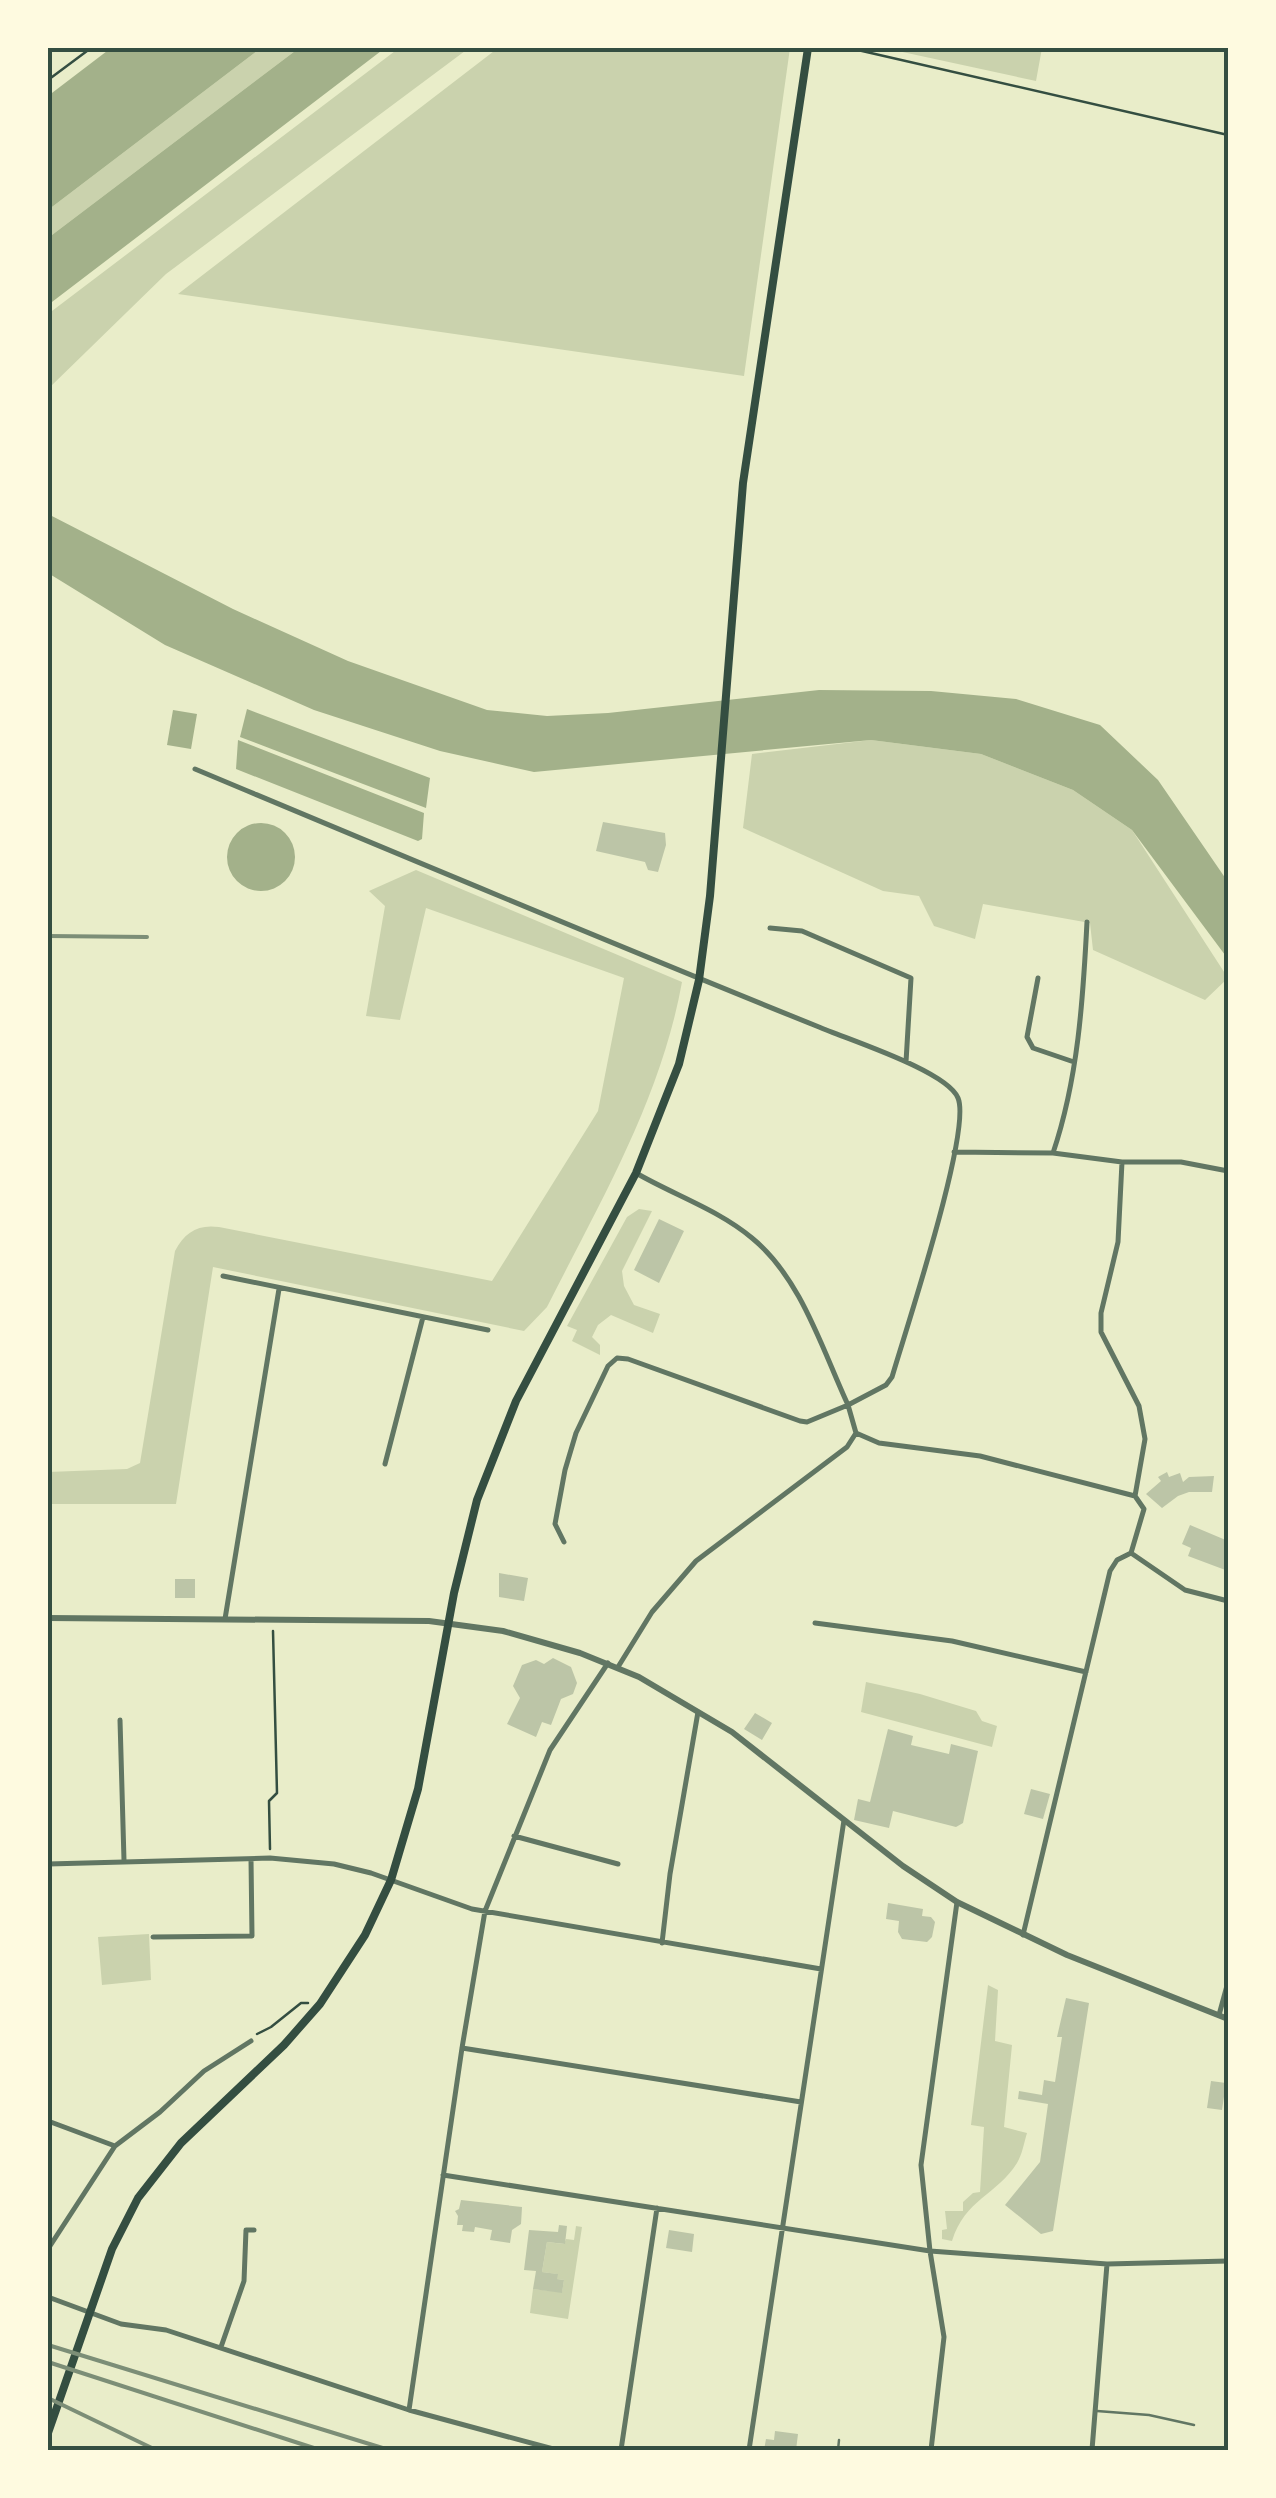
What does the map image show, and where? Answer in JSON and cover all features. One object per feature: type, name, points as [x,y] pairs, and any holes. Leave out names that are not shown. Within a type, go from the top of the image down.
[{"type":"main road","points":[[49,2429],[123,2222],[180,2143],[284,2045],[320,2004],[366,1935],[391,1880],[418,1789],[449,1622],[477,1500],[502,1432],[544,1344],[636,1173],[679,1064],[699,980],[717,821],[744,483],[808,48]]},
{"type":"street","points":[[195,769],[699,980],[906,1062],[948,1082],[957,1094],[961,1112],[954,1152],[930,1250],[886,1385],[848,1405],[800,1422],[616,1358],[608,1366],[576,1433],[565,1470],[555,1524],[564,1542]]},
{"type":"street","points":[[1052,1153],[1066,1112],[1074,1062],[1087,922]]},
{"type":"street","points":[[770,928],[802,931],[912,978],[906,1062]]},
{"type":"street","points":[[1038,978],[1027,1037],[1033,1048],[1074,1062]]},
{"type":"street","points":[[954,1152],[1052,1153],[1122,1162],[1181,1162],[1228,1171]]},
{"type":"street","points":[[1023,1936],[1110,1570],[1117,1560],[1130,1554],[1144,1510],[1135,1496],[1145,1439],[1139,1406],[1102,1332],[1101,1313],[1118,1242],[1122,1162]]},
{"type":"street","points":[[618,1667],[652,1612],[696,1560],[847,1447],[856,1433],[848,1405],[792,1287],[771,1254],[724,1219],[636,1173]]},
{"type":"street","points":[[223,1276],[488,1330]]},
{"type":"street","points":[[225,1620],[279,1289]]},
{"type":"street","points":[[385,1464],[423,1316]]},
{"type":"street","points":[[856,1433],[879,1443],[980,1456],[1135,1496]]},
{"type":"street","points":[[1130,1554],[1186,1590],[1228,1602]]},
{"type":"street","points":[[48,1618],[449,1622],[504,1632],[608,1663],[742,1740],[957,1902],[1023,1936],[1228,2019]]},
{"type":"street","points":[[815,1624],[952,1641],[1086,1672]]},
{"type":"street","points":[[409,2410],[486,1911],[550,1750],[608,1663]]},
{"type":"street","points":[[662,1943],[698,1712]]},
{"type":"street","points":[[120,1720],[124,1860]]},
{"type":"street","points":[[749,2450],[844,1820]]},
{"type":"street","points":[[514,1836],[618,1864]]},
{"type":"street","points":[[48,1864],[270,1858],[334,1864],[486,1911],[821,1969]]},
{"type":"street","points":[[153,1937],[252,1936],[251,1859]]},
{"type":"street","points":[[931,2450],[944,2337],[921,2165],[957,1902]]},
{"type":"street","points":[[1218,2015],[1228,1982]]},
{"type":"street","points":[[48,2249],[115,2146],[204,2071],[252,2041]]},
{"type":"street","points":[[462,2048],[801,2102]]},
{"type":"street","points":[[48,2120],[115,2146]]},
{"type":"street","points":[[443,2175],[930,2251],[1107,2264],[1228,2261]]},
{"type":"street","points":[[621,2450],[657,2208]]},
{"type":"street","points":[[221,2348],[244,2281],[246,2230],[254,2230]]},
{"type":"street","points":[[1092,2450],[1107,2264]]},
{"type":"street","points":[[48,2297],[120,2324],[155,2327],[409,2410],[557,2450]]},
{"type":"lane","points":[[1096,2411],[1149,2415],[1194,2425]]},
{"type":"lane","points":[[838,2450],[840,2440]]},
{"type":"path","points":[[48,80],[90,48]]},
{"type":"path","points":[[849,48],[1228,135]]},
{"type":"path","points":[[270,1858],[269,1801],[277,1793],[273,1619]]},
{"type":"path","points":[[252,2041],[252,2036],[271,2028],[301,2003],[320,2004]]},
{"type":"shaded area","points":[[111,48],[261,48],[48,210],[48,96]]},
{"type":"shaded area","points":[[261,48],[299,48],[48,238],[48,210]]},
{"type":"shaded area","points":[[299,48],[385,48],[48,305],[48,238]]},
{"type":"shaded area","points":[[399,48],[469,48],[166,274],[48,389],[48,314]]},
{"type":"shaded area","points":[[498,48],[790,48],[744,376],[178,294]]},
{"type":"shaded area","points":[[884,48],[1042,48],[1036,81]]},
{"type":"shaded area","points":[[48,514],[233,609],[348,661],[487,710],[547,716],[819,690],[931,691],[1016,699],[1100,725],[1158,780],[1228,882],[1228,959],[1132,830],[1073,790],[981,754],[871,740],[534,772],[440,751],[314,710],[165,645],[48,573]]},
{"type":"shaded area","points":[[247,709],[430,778],[426,808],[240,737]]},
{"type":"shaded area","points":[[173,710],[197,714],[191,749],[167,745]]},
{"type":"shaded area","points":[[238,740],[424,813],[422,839],[418,841],[236,769]]},
{"type":"shaded area","points":[[871,740],[981,754],[1073,790],[1132,830],[1228,978],[1205,1000],[1093,950],[1090,923],[983,904],[975,939],[934,926],[919,896],[883,891],[743,828],[752,754]]},
{"type":"shaded area","points":[[261,823],[285,833],[295,857],[285,881],[261,891],[237,881],[227,857],[237,833]]},
{"type":"shaded area","points":[[416,870],[682,982],[660,1067],[644,1109],[547,1307],[524,1331],[213,1267],[176,1504],[48,1504],[48,1472],[127,1469],[140,1463],[175,1251],[188,1234],[198,1228],[219,1227],[492,1281],[598,1111],[624,978],[426,908],[400,1020],[366,1016],[385,906],[369,891]]},
{"type":"shaded area","points":[[639,1209],[652,1211],[622,1271],[624,1286],[634,1305],[660,1314],[653,1333],[611,1315],[598,1325],[592,1337],[600,1345],[600,1355],[572,1341],[577,1330],[567,1326],[627,1217]]},
{"type":"shaded area","points":[[866,1682],[976,1711],[982,1721],[997,1726],[992,1747],[861,1712]]},
{"type":"shaded area","points":[[149,1934],[151,1980],[102,1985],[98,1937]]},
{"type":"shaded area","points":[[988,1985],[998,1990],[995,2041],[1012,2045],[1004,2127],[1027,2133],[1017,2163],[973,2206],[952,2241],[942,2239],[942,2230],[947,2229],[945,2211],[963,2211],[963,2202],[980,2192],[984,2127],[971,2125]]},
{"type":"shaded area","points":[[576,2226],[582,2227],[568,2319],[530,2313],[533,2289],[562,2292],[564,2280],[557,2279],[557,2274],[542,2272],[547,2242],[564,2244],[566,2239],[574,2240]]},
{"type":"building","points":[[603,822],[665,833],[666,845],[658,872],[648,870],[645,862],[596,851]]},
{"type":"building","points":[[659,1219],[684,1231],[659,1283],[634,1270]]},
{"type":"building","points":[[1167,1472],[1169,1477],[1180,1473],[1183,1482],[1189,1477],[1214,1476],[1212,1492],[1189,1492],[1162,1508],[1146,1494],[1161,1481],[1158,1477]]},
{"type":"building","points":[[1190,1525],[1228,1541],[1228,1571],[1188,1556],[1191,1548],[1182,1544]]},
{"type":"building","points":[[499,1573],[528,1578],[524,1601],[499,1597]]},
{"type":"building","points":[[175,1579],[195,1579],[195,1598],[175,1598]]},
{"type":"building","points":[[553,1658],[571,1667],[577,1683],[573,1694],[561,1699],[551,1725],[542,1722],[536,1737],[507,1724],[520,1698],[513,1686],[522,1665],[536,1660],[544,1664]]},
{"type":"building","points":[[755,1713],[772,1723],[762,1740],[744,1729]]},
{"type":"building","points":[[888,1729],[913,1736],[911,1745],[949,1754],[951,1744],[978,1751],[963,1823],[956,1827],[893,1811],[889,1828],[854,1820],[858,1799],[870,1802]]},
{"type":"building","points":[[1031,1789],[1050,1794],[1043,1819],[1024,1814]]},
{"type":"building","points":[[888,1903],[923,1909],[922,1916],[935,1922],[932,1937],[927,1942],[902,1939],[899,1921],[886,1919]]},
{"type":"building","points":[[1066,1998],[1089,2003],[1053,2231],[1041,2234],[1005,2205],[1040,2162],[1048,2104],[1018,2099],[1019,2091],[1042,2095],[1044,2080],[1055,2082],[1062,2037],[1057,2037]]},
{"type":"building","points":[[1211,2081],[1226,2083],[1222,2110],[1207,2108]]},
{"type":"building","points":[[461,2200],[522,2207],[521,2224],[512,2230],[510,2243],[490,2240],[492,2230],[475,2227],[474,2232],[462,2231],[455,2211]]},
{"type":"building","points":[[559,2225],[567,2226],[565,2244],[547,2242],[542,2272],[558,2274],[557,2279],[564,2280],[562,2293],[533,2289],[536,2271],[524,2270],[529,2230],[558,2232]]},
{"type":"building","points":[[669,2230],[694,2234],[692,2252],[666,2248]]},
{"type":"building","points":[[775,2431],[798,2434],[796,2450],[764,2450],[766,2439],[774,2440]]},
{"type":"railway","points":[[48,936],[147,937]]},
{"type":"railway","points":[[48,2345],[389,2450]]},
{"type":"railway","points":[[48,2362],[320,2450]]},
{"type":"railway","points":[[48,2398],[156,2450]]}]
